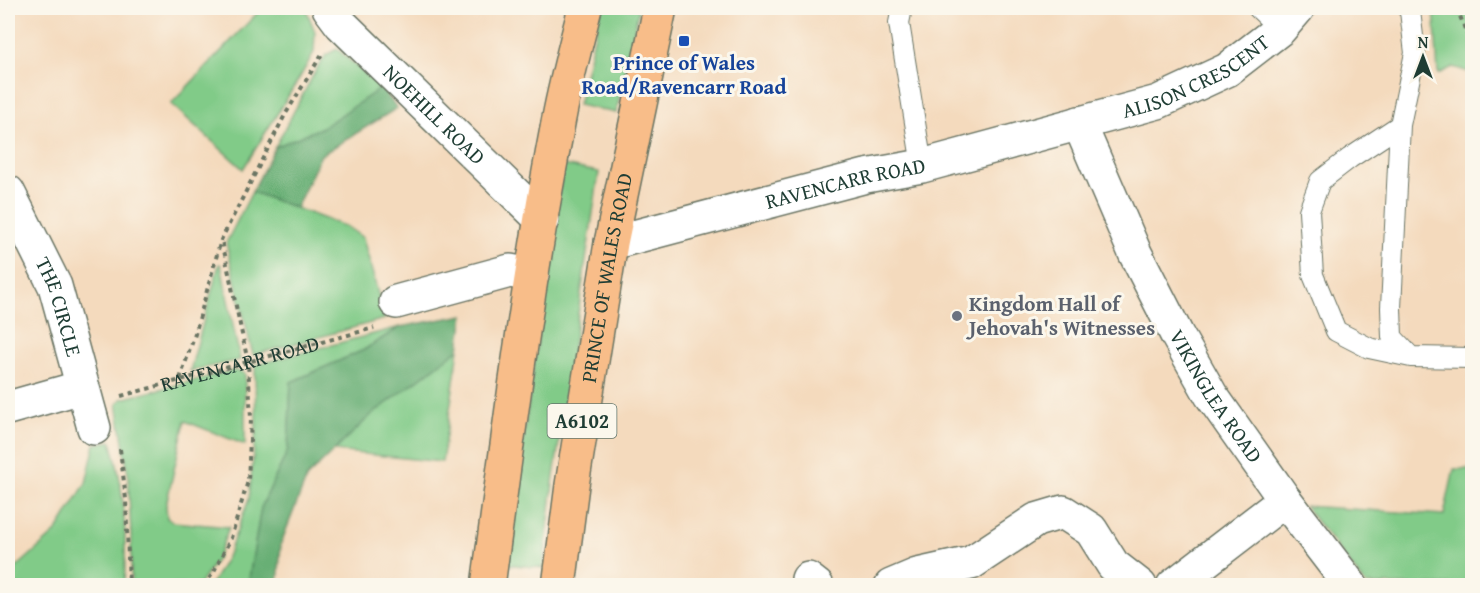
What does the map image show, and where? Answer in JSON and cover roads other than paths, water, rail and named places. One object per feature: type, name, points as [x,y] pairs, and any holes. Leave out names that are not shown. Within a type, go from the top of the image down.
[{"type":"highway","points":[[488,585],[516,372],[532,275],[559,116],[585,8]]},
{"type":"highway","name":"PRINCE OF WALES ROAD","points":[[559,585],[574,474],[611,243],[660,8]]},
{"type":"street","name":"ALISON CRESCENT","points":[[1079,123],[1158,102],[1227,70],[1279,15]]},
{"type":"street","name":"NOEHILL ROAD","points":[[335,16],[542,220]]},
{"type":"street","name":"RAVENCARR ROAD","points":[[611,243],[866,176],[922,166],[1079,123]]},
{"type":"street","name":"VIKINGLEA ROAD","points":[[1079,123],[1135,253],[1177,335],[1211,394],[1285,500],[1350,585]]},
{"type":"street","name":"THE CIRCLE","points":[[8,192],[55,286],[88,406],[8,408]]},
{"type":"street","points":[[389,314],[510,271],[532,275]]},
{"type":"street","points":[[1173,585],[1285,500]]},
{"type":"street","points":[[891,585],[917,575],[971,563],[1036,520],[1063,512],[1091,530],[1113,565],[1140,585]]},
{"type":"lane","points":[[902,8],[899,23],[922,166]]},
{"type":"lane","points":[[1407,8],[1410,11],[1415,53],[1400,125],[1391,308],[1392,337],[1411,357]]},
{"type":"lane","points":[[1400,125],[1320,181],[1309,211],[1313,275],[1336,331],[1369,348],[1411,357],[1473,358]]},
{"type":"place","name":"Prince of Wales Road/Ravencarr Road","points":[[684,41]]},
{"type":"place","name":"Kingdom Hall of Jehovah's Witnesses","points":[[957,316]]}]
